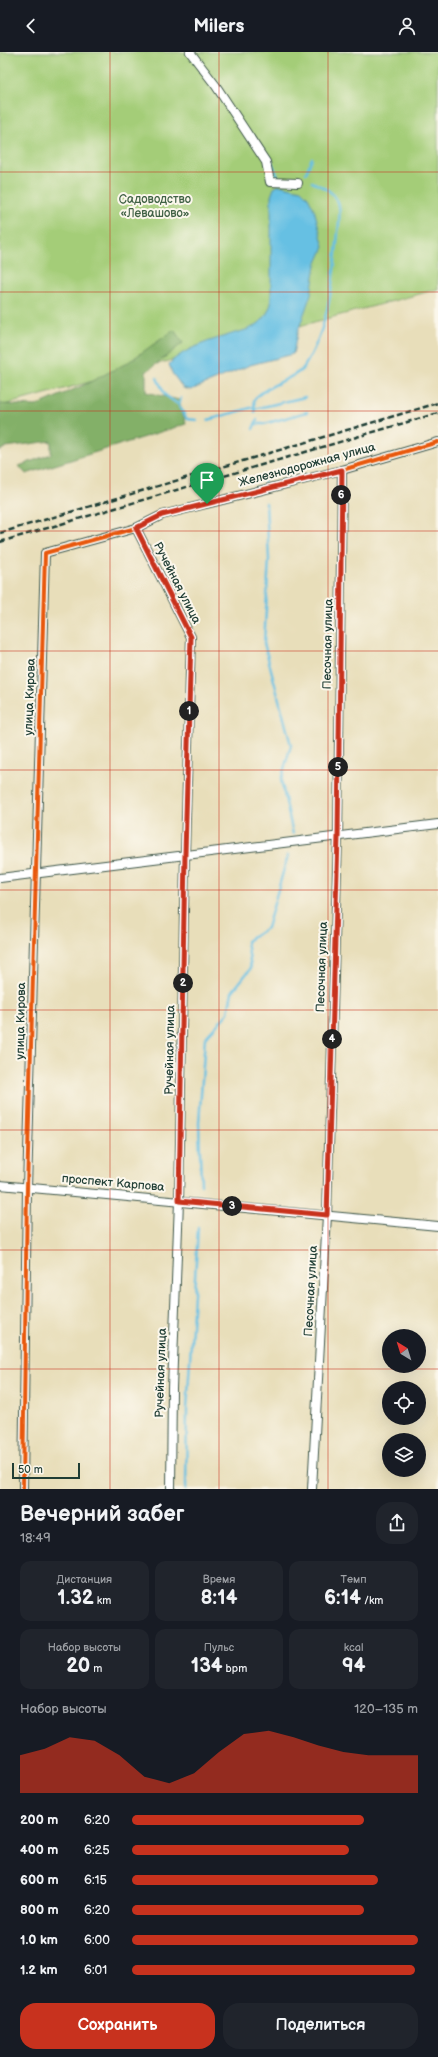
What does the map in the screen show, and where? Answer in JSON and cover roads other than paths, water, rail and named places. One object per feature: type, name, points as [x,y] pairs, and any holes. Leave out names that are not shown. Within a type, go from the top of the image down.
[{"type":"street","points":[[190,52],[216,86],[266,162],[270,182],[298,182]]},
{"type":"street","name":"Железнодорожная улица","points":[[45,553],[136,528],[162,515],[342,470],[438,442]]},
{"type":"street","name":"Песочная улица","points":[[312,1489],[327,1215],[338,837],[342,470]]},
{"type":"street","name":"Ручейная улица","points":[[136,528],[191,637],[185,854],[179,1201],[172,1388],[171,1489]]},
{"type":"street","name":"улица Кирова","points":[[23,1489],[27,1188],[45,553]]},
{"type":"street","points":[[0,878],[438,824]]},
{"type":"street","name":"проспект Карпова","points":[[0,1185],[438,1226]]},
{"type":"water","points":[[279,185],[301,190],[308,197],[314,209],[324,247],[316,265],[311,294],[297,334],[293,354],[250,365],[191,390],[183,388],[172,373],[169,364],[183,353],[200,345],[252,328],[262,320],[268,311],[271,304],[271,196],[274,188]]},
{"type":"waterway","points":[[269,156],[278,177]]},
{"type":"waterway","points":[[306,173],[312,158]]},
{"type":"waterway","points":[[255,412],[254,400],[259,395],[265,390],[295,375],[304,367],[312,352],[325,319],[335,267],[339,209],[336,198],[330,192],[312,182]]},
{"type":"waterway","points":[[157,378],[165,395],[179,405]]},
{"type":"waterway","points":[[254,409],[305,397]]},
{"type":"waterway","points":[[181,398],[179,405],[187,419],[197,420]]},
{"type":"waterway","points":[[208,420],[254,407]]},
{"type":"waterway","points":[[257,424],[264,424],[307,412]]},
{"type":"waterway","points":[[253,429],[257,420]]},
{"type":"waterway","points":[[264,482],[265,475]]},
{"type":"waterway","points":[[266,503],[269,559],[264,643],[291,745],[281,780],[293,834]]},
{"type":"waterway","points":[[201,1185],[199,1123],[205,1038],[228,1013],[232,992],[251,968],[247,941],[267,928],[288,855]]},
{"type":"waterway","points":[[186,1489],[187,1410],[198,1228]]},
{"type":"railway","points":[[0,533],[438,403]]},
{"type":"railway","points":[[0,542],[438,413]]},
{"type":"park label","name":"Садоводство «Левашово»","points":[[155,206]]}]
